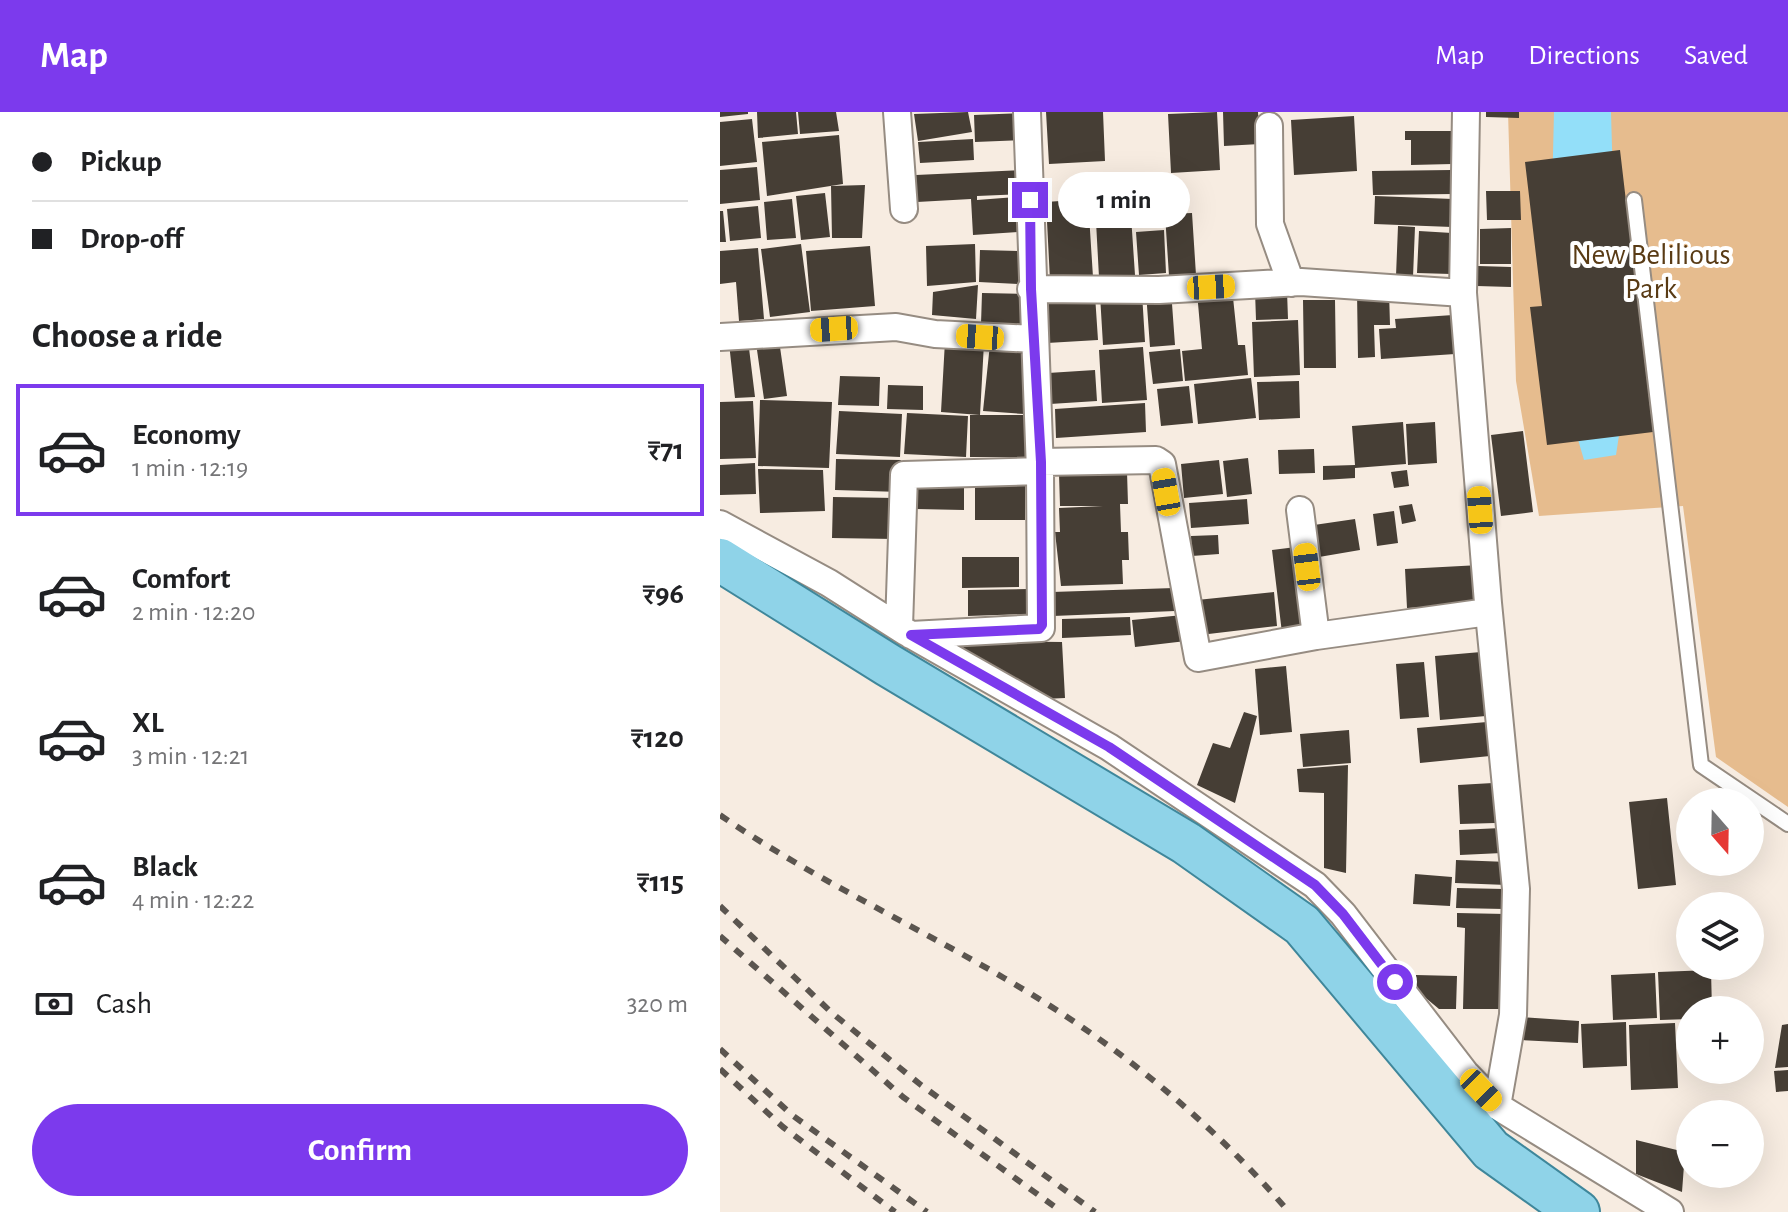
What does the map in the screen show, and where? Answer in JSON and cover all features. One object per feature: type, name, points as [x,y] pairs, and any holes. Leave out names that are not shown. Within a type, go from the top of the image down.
[{"type":"main road","points":[[720,560],[888,665],[1186,843],[1302,925],[1491,1150],[1578,1212]]},
{"type":"street","points":[[897,112],[904,209]]},
{"type":"street","points":[[905,631],[1041,628],[1040,466],[1031,289],[1027,112]]},
{"type":"street","points":[[1466,112],[1463,293],[1488,612],[1514,842],[1517,928],[1513,1015],[1497,1106]]},
{"type":"street","points":[[1269,126],[1270,224],[1291,283]]},
{"type":"street","points":[[1031,289],[1159,290],[1291,283],[1463,293]]},
{"type":"street","points":[[720,337],[896,327],[935,334],[1034,339]]},
{"type":"street","points":[[905,631],[904,475],[1159,462],[1198,658],[1316,636],[1488,612]]},
{"type":"street","points":[[1300,510],[1316,636]]},
{"type":"street","points":[[720,524],[829,583],[905,631],[1109,747],[1315,885],[1343,914],[1465,1073],[1497,1106],[1670,1212]]},
{"type":"lane","points":[[1634,200],[1701,765],[1788,824]]},
{"type":"green space","name":"New Belilious Park","points":[[1508,112],[1788,112],[1788,807],[1716,757],[1683,506],[1539,516],[1516,381]]},
{"type":"water","points":[[1554,112],[1611,112],[1616,288],[1625,396],[1616,455],[1584,460],[1574,426],[1552,196]]},
{"type":"building","points":[[720,112],[748,112],[748,114],[720,117]]},
{"type":"building","points":[[757,112],[796,112],[798,134],[758,138]]},
{"type":"building","points":[[798,112],[836,112],[839,131],[800,134]]},
{"type":"building","points":[[968,112],[972,132],[918,141],[914,114]]},
{"type":"building","points":[[1046,112],[1103,112],[1105,161],[1049,164]]},
{"type":"building","points":[[1217,112],[1220,170],[1171,173],[1168,114]]},
{"type":"building","points":[[1223,112],[1258,112],[1260,144],[1224,146]]},
{"type":"building","points":[[1486,112],[1519,112],[1519,118],[1486,117]]},
{"type":"building","points":[[1022,113],[1023,140],[975,142],[974,115]]},
{"type":"building","points":[[1354,116],[1357,171],[1294,175],[1291,120]]},
{"type":"building","points":[[752,119],[757,162],[720,166],[720,122]]},
{"type":"building","points":[[1405,131],[1452,131],[1452,164],[1411,165],[1411,140],[1405,140]]},
{"type":"building","points":[[839,135],[843,184],[767,196],[762,142]]},
{"type":"building","points":[[973,139],[974,160],[920,163],[918,142]]},
{"type":"building","points":[[1620,150],[1653,432],[1547,445],[1530,307],[1542,306],[1525,162]]},
{"type":"building","points":[[757,167],[760,200],[720,204],[720,170]]},
{"type":"building","points":[[1024,170],[1025,194],[977,196],[977,200],[1016,197],[1019,232],[973,235],[971,199],[917,202],[916,175]]},
{"type":"building","points":[[1452,170],[1453,194],[1373,195],[1372,171]]},
{"type":"building","points":[[865,185],[862,238],[832,238],[831,186]]},
{"type":"building","points":[[1486,191],[1520,191],[1521,220],[1487,220]]},
{"type":"building","points":[[825,193],[830,237],[801,240],[796,196]]},
{"type":"building","points":[[1375,196],[1453,199],[1452,227],[1374,224]]},
{"type":"building","points":[[792,199],[796,238],[767,240],[764,202]]},
{"type":"building","points":[[1088,199],[1093,277],[1050,280],[1046,202]]},
{"type":"building","points":[[1130,201],[1135,275],[1099,277],[1095,203]]},
{"type":"building","points":[[758,206],[761,238],[730,241],[727,209]]},
{"type":"building","points":[[720,211],[723,211],[726,242],[720,242]]},
{"type":"building","points":[[1192,213],[1196,275],[1169,276],[1165,214]]},
{"type":"building","points":[[1398,226],[1415,227],[1413,277],[1396,276]]},
{"type":"building","points":[[1511,228],[1511,264],[1480,264],[1480,229]]},
{"type":"building","points":[[1164,230],[1166,273],[1139,275],[1136,232]]},
{"type":"building","points":[[1419,231],[1452,233],[1451,274],[1417,273]]},
{"type":"building","points":[[801,244],[810,312],[770,317],[761,249]]},
{"type":"building","points":[[975,244],[976,282],[927,286],[926,246]]},
{"type":"building","points":[[870,246],[875,306],[811,311],[806,251]]},
{"type":"building","points":[[758,248],[764,319],[739,321],[736,282],[720,284],[720,251]]},
{"type":"building","points":[[980,250],[1020,251],[1019,284],[979,282]]},
{"type":"building","points":[[1478,266],[1511,267],[1511,287],[1477,286]]},
{"type":"building","points":[[978,285],[976,319],[932,315],[933,292]]},
{"type":"building","points":[[1232,288],[1238,345],[1245,345],[1248,375],[1185,381],[1182,351],[1202,349],[1197,292]]},
{"type":"building","points":[[1171,290],[1175,345],[1150,347],[1146,292]]},
{"type":"building","points":[[1255,291],[1287,291],[1288,319],[1256,320]]},
{"type":"building","points":[[1389,291],[1390,325],[1374,325],[1375,357],[1358,358],[1357,292]]},
{"type":"building","points":[[982,293],[1024,294],[1023,325],[981,324]]},
{"type":"building","points":[[1142,293],[1145,342],[1103,345],[1100,295]]},
{"type":"building","points":[[1095,295],[1098,340],[1047,343],[1045,298]]},
{"type":"building","points":[[1303,300],[1335,300],[1336,368],[1304,368]]},
{"type":"building","points":[[1453,315],[1455,354],[1381,359],[1379,329],[1396,328],[1395,319]]},
{"type":"building","points":[[1298,320],[1300,375],[1254,377],[1252,322]]},
{"type":"building","points":[[748,340],[755,397],[735,398],[729,343]]},
{"type":"building","points":[[779,340],[787,396],[764,399],[756,343]]},
{"type":"building","points":[[945,341],[984,343],[980,415],[941,412]]},
{"type":"building","points":[[1023,343],[1024,414],[983,411],[990,344]]},
{"type":"building","points":[[1143,347],[1147,400],[1102,403],[1099,350]]},
{"type":"building","points":[[1180,349],[1183,381],[1153,384],[1149,352]]},
{"type":"building","points":[[1095,370],[1097,401],[1050,404],[1048,373]]},
{"type":"building","points":[[840,376],[880,377],[879,406],[838,405]]},
{"type":"building","points":[[1251,378],[1256,418],[1198,424],[1194,384]]},
{"type":"building","points":[[1299,381],[1300,418],[1259,420],[1257,382]]},
{"type":"building","points":[[888,385],[923,386],[923,410],[887,409]]},
{"type":"building","points":[[1189,386],[1193,423],[1161,426],[1157,389]]},
{"type":"building","points":[[760,400],[832,402],[829,468],[758,466]]},
{"type":"building","points":[[753,401],[756,458],[720,459],[720,402]]},
{"type":"building","points":[[1145,403],[1146,432],[1056,438],[1055,409]]},
{"type":"building","points":[[839,411],[902,414],[900,457],[836,454]]},
{"type":"building","points":[[907,413],[968,416],[966,457],[904,454]]},
{"type":"building","points":[[970,415],[1032,415],[1032,457],[970,457]]},
{"type":"building","points":[[1403,422],[1406,464],[1355,468],[1355,478],[1323,480],[1323,466],[1355,465],[1352,426]]},
{"type":"building","points":[[1435,422],[1437,463],[1408,465],[1406,424]]},
{"type":"building","points":[[1523,431],[1533,512],[1501,516],[1491,435]]},
{"type":"building","points":[[1314,449],[1315,473],[1279,474],[1278,450]]},
{"type":"building","points":[[1248,458],[1252,494],[1227,497],[1223,461]]},
{"type":"building","points":[[836,459],[901,460],[901,492],[835,490]]},
{"type":"building","points":[[1219,460],[1223,494],[1184,498],[1181,464]]},
{"type":"building","points":[[755,463],[756,494],[720,495],[720,465]]},
{"type":"building","points":[[758,469],[823,470],[825,511],[760,513]]},
{"type":"building","points":[[1407,470],[1409,486],[1394,488],[1391,472]]},
{"type":"building","points":[[1127,472],[1128,504],[1120,504],[1121,532],[1128,532],[1129,560],[1122,560],[1123,584],[1061,586],[1055,532],[1060,532],[1059,508],[1103,506],[1060,506],[1059,474]]},
{"type":"building","points":[[916,485],[964,486],[964,510],[916,509]]},
{"type":"building","points":[[975,486],[1025,486],[1025,520],[975,520]]},
{"type":"building","points":[[833,497],[896,498],[895,539],[832,538]]},
{"type":"building","points":[[1247,499],[1249,524],[1191,528],[1189,503]]},
{"type":"building","points":[[1412,504],[1416,521],[1402,524],[1399,506]]},
{"type":"building","points":[[1394,511],[1398,543],[1377,546],[1373,514]]},
{"type":"building","points":[[1355,519],[1360,550],[1319,557],[1314,525]]},
{"type":"building","points":[[1218,535],[1219,554],[1192,556],[1191,536]]},
{"type":"building","points":[[1296,547],[1307,631],[1282,633],[1272,550]]},
{"type":"building","points":[[962,557],[1019,557],[1019,587],[962,588]]},
{"type":"building","points":[[1480,565],[1474,604],[1407,608],[1405,569]]},
{"type":"building","points":[[1174,588],[1175,611],[1053,616],[1052,592]]},
{"type":"building","points":[[1029,589],[1029,614],[968,616],[968,590]]},
{"type":"building","points":[[1274,592],[1277,626],[1200,635],[1197,600]]},
{"type":"building","points":[[1183,615],[1186,641],[1135,647],[1132,620]]},
{"type":"building","points":[[1130,617],[1131,635],[1062,638],[1062,619]]},
{"type":"building","points":[[956,641],[1062,642],[1065,698],[1044,699],[956,649]]},
{"type":"building","points":[[1481,652],[1486,716],[1440,720],[1435,656]]},
{"type":"building","points":[[1424,662],[1429,717],[1400,719],[1396,664]]},
{"type":"building","points":[[1286,666],[1292,732],[1260,735],[1255,669]]},
{"type":"building","points":[[1244,712],[1257,716],[1235,803],[1197,785],[1213,743],[1230,748]]},
{"type":"building","points":[[1487,722],[1490,756],[1420,763],[1417,728]]},
{"type":"building","points":[[1349,730],[1351,763],[1303,767],[1300,734]]},
{"type":"building","points":[[1348,765],[1346,873],[1324,868],[1324,793],[1299,792],[1297,769]]},
{"type":"building","points":[[1493,783],[1495,823],[1460,824],[1458,785]]},
{"type":"building","points":[[1667,798],[1676,885],[1638,889],[1629,802]]},
{"type":"building","points":[[1501,828],[1502,853],[1460,855],[1459,830]]},
{"type":"building","points":[[1456,860],[1508,862],[1507,885],[1455,883]]},
{"type":"building","points":[[1415,874],[1452,877],[1450,906],[1413,904]]},
{"type":"building","points":[[1457,888],[1504,889],[1504,909],[1456,908]]},
{"type":"building","points":[[1457,913],[1506,914],[1503,1009],[1463,1009],[1465,928],[1457,927]]},
{"type":"building","points":[[1676,971],[1676,980],[1711,980],[1712,996],[1676,996],[1676,1019],[1660,1020],[1658,972]]},
{"type":"building","points":[[1655,973],[1657,1018],[1613,1020],[1611,975]]},
{"type":"building","points":[[1416,975],[1457,976],[1456,1009],[1439,1009],[1415,989]]},
{"type":"building","points":[[1521,1017],[1579,1021],[1578,1043],[1519,1040]]},
{"type":"building","points":[[1626,1022],[1627,1066],[1583,1068],[1581,1024]]},
{"type":"building","points":[[1675,1023],[1678,1088],[1631,1090],[1629,1025]]},
{"type":"building","points":[[1788,1024],[1788,1067],[1775,1068],[1782,1025]]},
{"type":"building","points":[[1788,1070],[1788,1091],[1776,1092],[1774,1071]]},
{"type":"building","points":[[1636,1140],[1676,1150],[1676,1188],[1682,1188],[1682,1192],[1636,1174]]},
{"type":"railway","points":[[720,815],[789,859],[1004,978],[1083,1028],[1192,1113],[1289,1212]]},
{"type":"railway","points":[[720,906],[832,1013],[921,1085],[1095,1212]]},
{"type":"railway","points":[[720,936],[903,1097],[1062,1212]]},
{"type":"railway","points":[[720,1049],[792,1115],[927,1212]]},
{"type":"railway","points":[[720,1069],[783,1127],[895,1212]]},
{"type":"route","points":[[1030,200],[1031,289],[1041,462],[1042,625],[1039,629],[911,635],[1109,747],[1315,885],[1343,914],[1395,982]]}]
